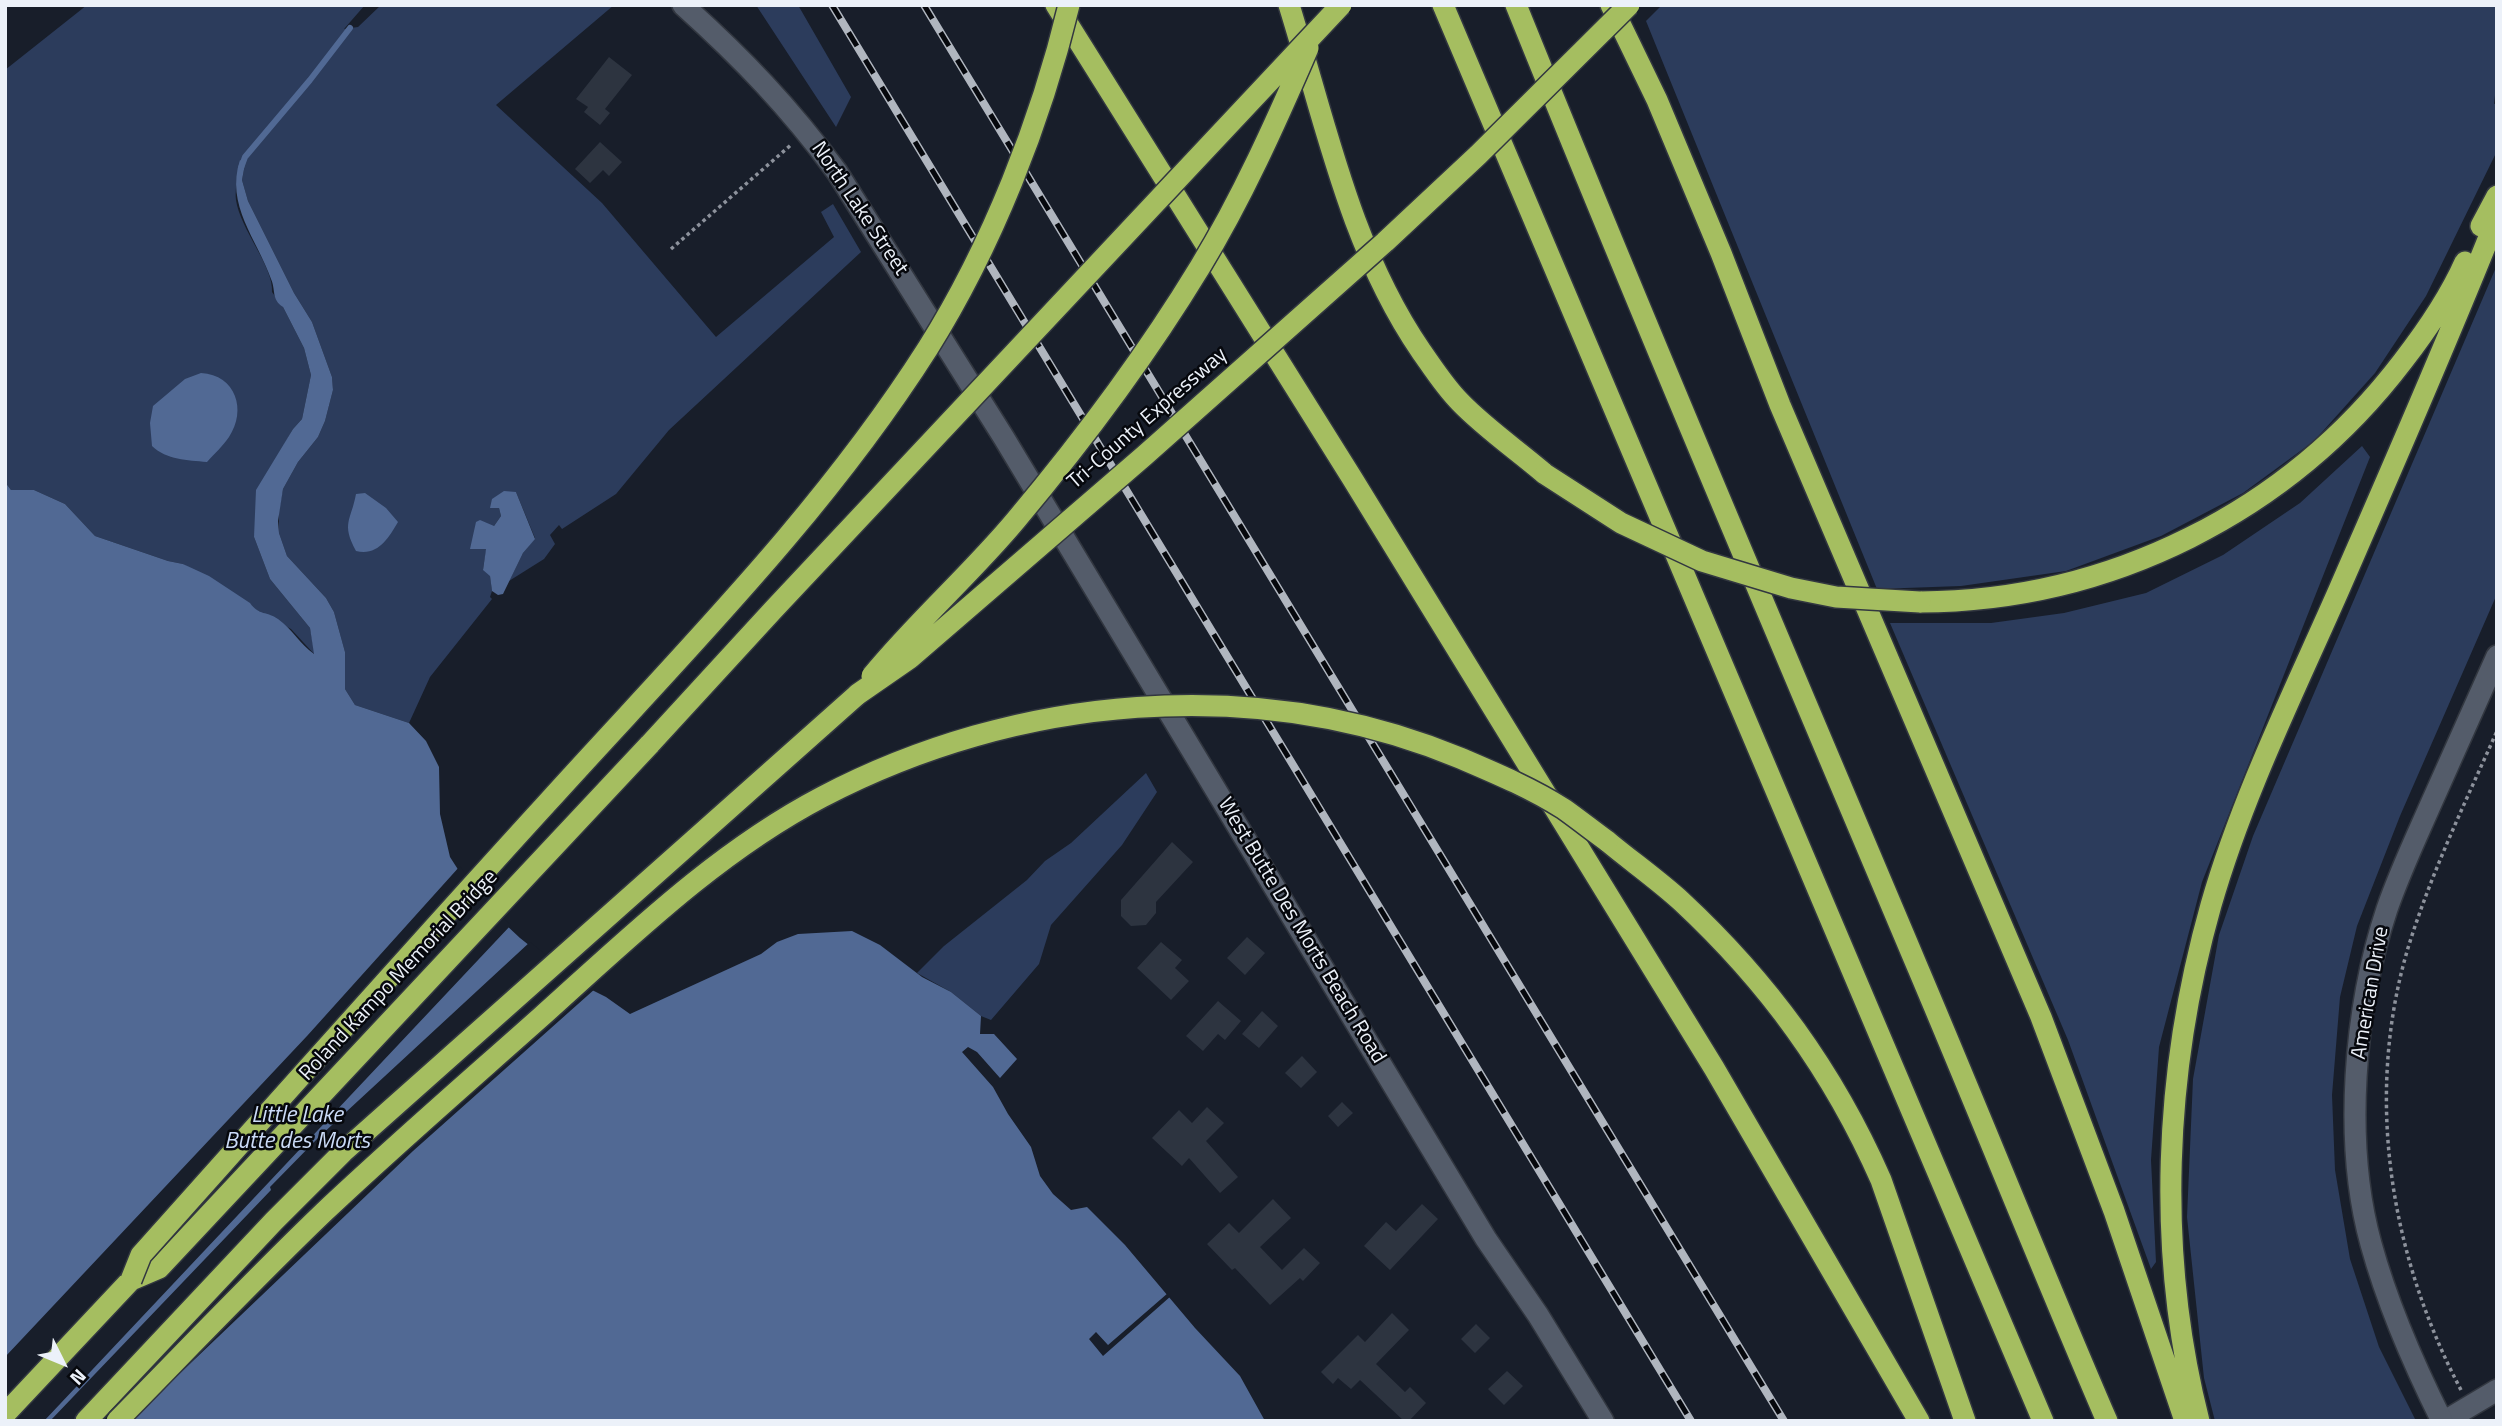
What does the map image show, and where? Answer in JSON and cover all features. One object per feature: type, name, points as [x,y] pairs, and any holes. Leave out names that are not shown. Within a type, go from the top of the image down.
[{"type":"highway","points":[[1056,5],[1360,490],[1714,1068],[1919,1421]]},
{"type":"highway","points":[[131,1280],[141,1255],[741,589],[832,483],[929,347],[996,219],[1031,133],[1069,5]]},
{"type":"highway","points":[[1289,5],[1319,101],[1338,175],[1376,275],[1411,335],[1459,402],[1545,474],[1622,523],[1702,561],[1791,588],[1836,597],[1962,602],[2050,589],[2134,564],[2173,548],[2267,494],[2340,432],[2384,386],[2441,308],[2497,196]]},
{"type":"highway","points":[[858,694],[891,653],[1015,522],[1127,377],[1201,266],[1219,233],[1265,142],[1327,5]]},
{"type":"highway","name":"Roland Kampo Memorial Bridge","points":[[5,1414],[131,1280],[159,1268],[1341,5]]},
{"type":"highway","points":[[1443,5],[2043,1421]]},
{"type":"highway","points":[[1516,5],[1610,238],[2107,1421]]},
{"type":"highway","points":[[1611,5],[1662,113],[1721,253],[1780,405],[2041,1017],[2114,1212],[2185,1421]]},
{"type":"highway","name":"Tri-County Expressway","points":[[86,1421],[274,1221],[343,1152],[858,694],[910,659],[1323,297],[1478,155],[1629,5]]},
{"type":"highway","points":[[2199,1421],[2191,1390],[2179,1305],[2172,1229],[2171,1171],[2177,1076],[2192,984],[2208,917],[2235,833],[2269,748],[2430,382],[2497,217]]},
{"type":"highway","points":[[117,1421],[323,1214],[660,911],[709,870],[762,832],[821,797],[895,763],[951,742],[1010,725],[1056,716],[1154,706],[1216,705],[1345,723],[1441,750],[1521,785],[1563,808],[1679,900],[1755,976],[1809,1046],[1867,1148],[1881,1180],[1965,1421]]},
{"type":"street","name":"North Lake Street","points":[[683,5],[737,53],[807,131],[863,212],[1004,438]]},
{"type":"street","name":"West Butte Des Morts Beach Road","points":[[1004,438],[1486,1239],[1538,1315],[1603,1421]]},
{"type":"street","name":"American Drive","points":[[2444,1421],[2408,1352],[2385,1293],[2370,1241],[2358,1160],[2356,1076],[2360,1025],[2388,907],[2497,656]]},
{"type":"street","points":[[2444,1421],[2497,1390]]},
{"type":"path","points":[[671,249],[807,131]]},
{"type":"path","points":[[2470,1406],[2433,1333],[2403,1243],[2389,1160],[2388,1057],[2401,976],[2429,886],[2497,732]]},
{"type":"shaded area","points":[[87,5],[365,5],[344,29],[358,27],[381,5],[614,5],[496,105],[602,203],[716,337],[834,237],[821,212],[833,204],[861,252],[669,430],[616,494],[562,529],[559,525],[550,535],[555,544],[544,559],[509,581],[523,553],[535,538],[516,492],[499,508],[501,516],[489,533],[483,569],[490,575],[492,599],[430,677],[409,723],[355,705],[345,689],[345,652],[334,612],[326,598],[287,556],[279,533],[283,489],[298,462],[318,437],[325,421],[333,390],[332,377],[312,322],[294,293],[248,201],[242,180],[245,164],[237,173],[236,197],[239,211],[268,271],[272,292],[283,307],[304,348],[311,375],[302,419],[284,445],[254,537],[270,579],[310,628],[315,655],[291,629],[183,564],[95,536],[65,504],[34,490],[11,490],[5,482],[5,70]]},
{"type":"shaded area","points":[[756,5],[798,5],[851,97],[836,127]]},
{"type":"shaded area","points":[[1662,5],[2497,5],[2497,78],[2494,104],[2497,103],[2497,151],[2426,296],[2375,373],[2314,441],[2243,493],[2161,536],[2066,571],[1961,586],[1877,589],[1646,21]]},
{"type":"shaded area","points":[[2497,265],[2497,594],[2400,816],[2357,926],[2340,997],[2332,1095],[2335,1170],[2350,1259],[2379,1347],[2416,1421],[2215,1421],[2204,1378],[2187,1217],[2193,1079],[2219,935],[2253,836]]},
{"type":"shaded area","points":[[2362,446],[2370,457],[2202,882],[2159,1047],[2151,1160],[2156,1262],[2151,1269],[2068,1040],[1890,623],[1991,623],[2064,613],[2146,593],[2223,555],[2300,503]]},
{"type":"shaded area","points":[[1146,773],[1157,792],[1122,845],[1051,925],[1039,964],[991,1020],[981,1016],[951,992],[917,973],[944,946],[1027,880],[1045,861],[1071,843]]},
{"type":"water","name":"Little Lake Butte des Morts","points":[[240,160],[245,164],[242,180],[248,201],[294,293],[312,322],[332,377],[333,390],[318,437],[298,462],[283,489],[279,533],[287,556],[326,598],[334,612],[345,652],[345,689],[355,705],[409,723],[426,741],[439,767],[440,814],[450,857],[475,896],[520,938],[574,981],[606,997],[630,1014],[761,954],[777,942],[798,934],[852,931],[880,945],[922,977],[951,992],[981,1016],[980,1034],[994,1034],[1017,1059],[1000,1078],[977,1052],[968,1047],[962,1052],[993,1087],[1031,1147],[1040,1176],[1053,1194],[1071,1210],[1087,1207],[1125,1245],[1195,1328],[1240,1376],[1265,1421],[5,1421],[5,482],[11,490],[34,490],[65,504],[95,536],[183,564],[209,576],[257,610],[278,619],[314,654],[310,628],[270,579],[254,537],[256,490],[293,429],[302,419],[311,375],[304,348],[283,307],[275,298],[271,279],[240,207],[236,176]]},
{"type":"water","points":[[201,373],[223,380],[230,387],[237,405],[237,416],[229,437],[207,462],[178,458],[158,451],[152,446],[150,423],[153,406],[185,379]]},
{"type":"water","points":[[504,491],[516,492],[535,539],[523,553],[503,594],[498,595],[492,591],[490,576],[483,570],[486,549],[470,549],[476,522],[480,520],[494,526],[501,516],[499,508],[490,508],[492,499]]},
{"type":"water","points":[[365,493],[386,508],[398,522],[381,545],[364,552],[356,551],[351,542],[348,522],[356,494]]},
{"type":"pier","points":[[460,866],[478,894],[511,925],[44,1421],[5,1421],[5,1357],[307,1036]]},
{"type":"pier","points":[[530,942],[576,979],[596,988],[413,1151],[130,1421],[50,1421],[319,1137]]},
{"type":"pier","points":[[1168,1293],[1171,1296],[1103,1356],[1089,1339],[1096,1332],[1108,1345]]},
{"type":"building","points":[[609,57],[632,75],[605,109],[610,113],[600,125],[584,112],[588,107],[576,99]]},
{"type":"building","points":[[600,142],[622,162],[609,176],[603,170],[590,183],[575,169]]},
{"type":"building","points":[[1172,842],[1193,862],[1156,902],[1156,913],[1146,925],[1131,926],[1121,916],[1121,900]]},
{"type":"building","points":[[1247,937],[1265,953],[1245,975],[1227,958]]},
{"type":"building","points":[[1161,942],[1182,960],[1175,968],[1189,981],[1171,1000],[1137,968]]},
{"type":"building","points":[[1218,1001],[1241,1021],[1225,1040],[1218,1034],[1203,1051],[1186,1036]]},
{"type":"building","points":[[1262,1011],[1278,1026],[1259,1048],[1242,1034]]},
{"type":"building","points":[[1302,1056],[1317,1072],[1301,1088],[1285,1073]]},
{"type":"building","points":[[1342,1102],[1353,1113],[1338,1127],[1328,1116]]},
{"type":"building","points":[[1207,1107],[1224,1123],[1206,1141],[1238,1177],[1220,1193],[1189,1158],[1182,1166],[1152,1138],[1179,1110],[1192,1123]]},
{"type":"building","points":[[1273,1199],[1291,1218],[1260,1247],[1282,1270],[1304,1248],[1320,1263],[1303,1281],[1300,1278],[1270,1305],[1235,1268],[1232,1270],[1207,1244],[1229,1223],[1239,1233]]},
{"type":"building","points":[[1422,1204],[1438,1219],[1390,1270],[1364,1246],[1386,1222],[1396,1231]]},
{"type":"building","points":[[1392,1313],[1409,1330],[1376,1364],[1405,1392],[1410,1387],[1426,1403],[1409,1421],[1404,1421],[1360,1380],[1351,1389],[1338,1378],[1333,1384],[1321,1372],[1358,1335],[1365,1342]]},
{"type":"building","points":[[1476,1324],[1490,1338],[1475,1353],[1461,1339]]},
{"type":"building","points":[[1507,1371],[1523,1386],[1504,1405],[1488,1389]]},
{"type":"waterway","points":[[241,168],[245,157],[350,28]]},
{"type":"railway","points":[[832,5],[1691,1421]]},
{"type":"railway","points":[[924,5],[1784,1421]]}]
